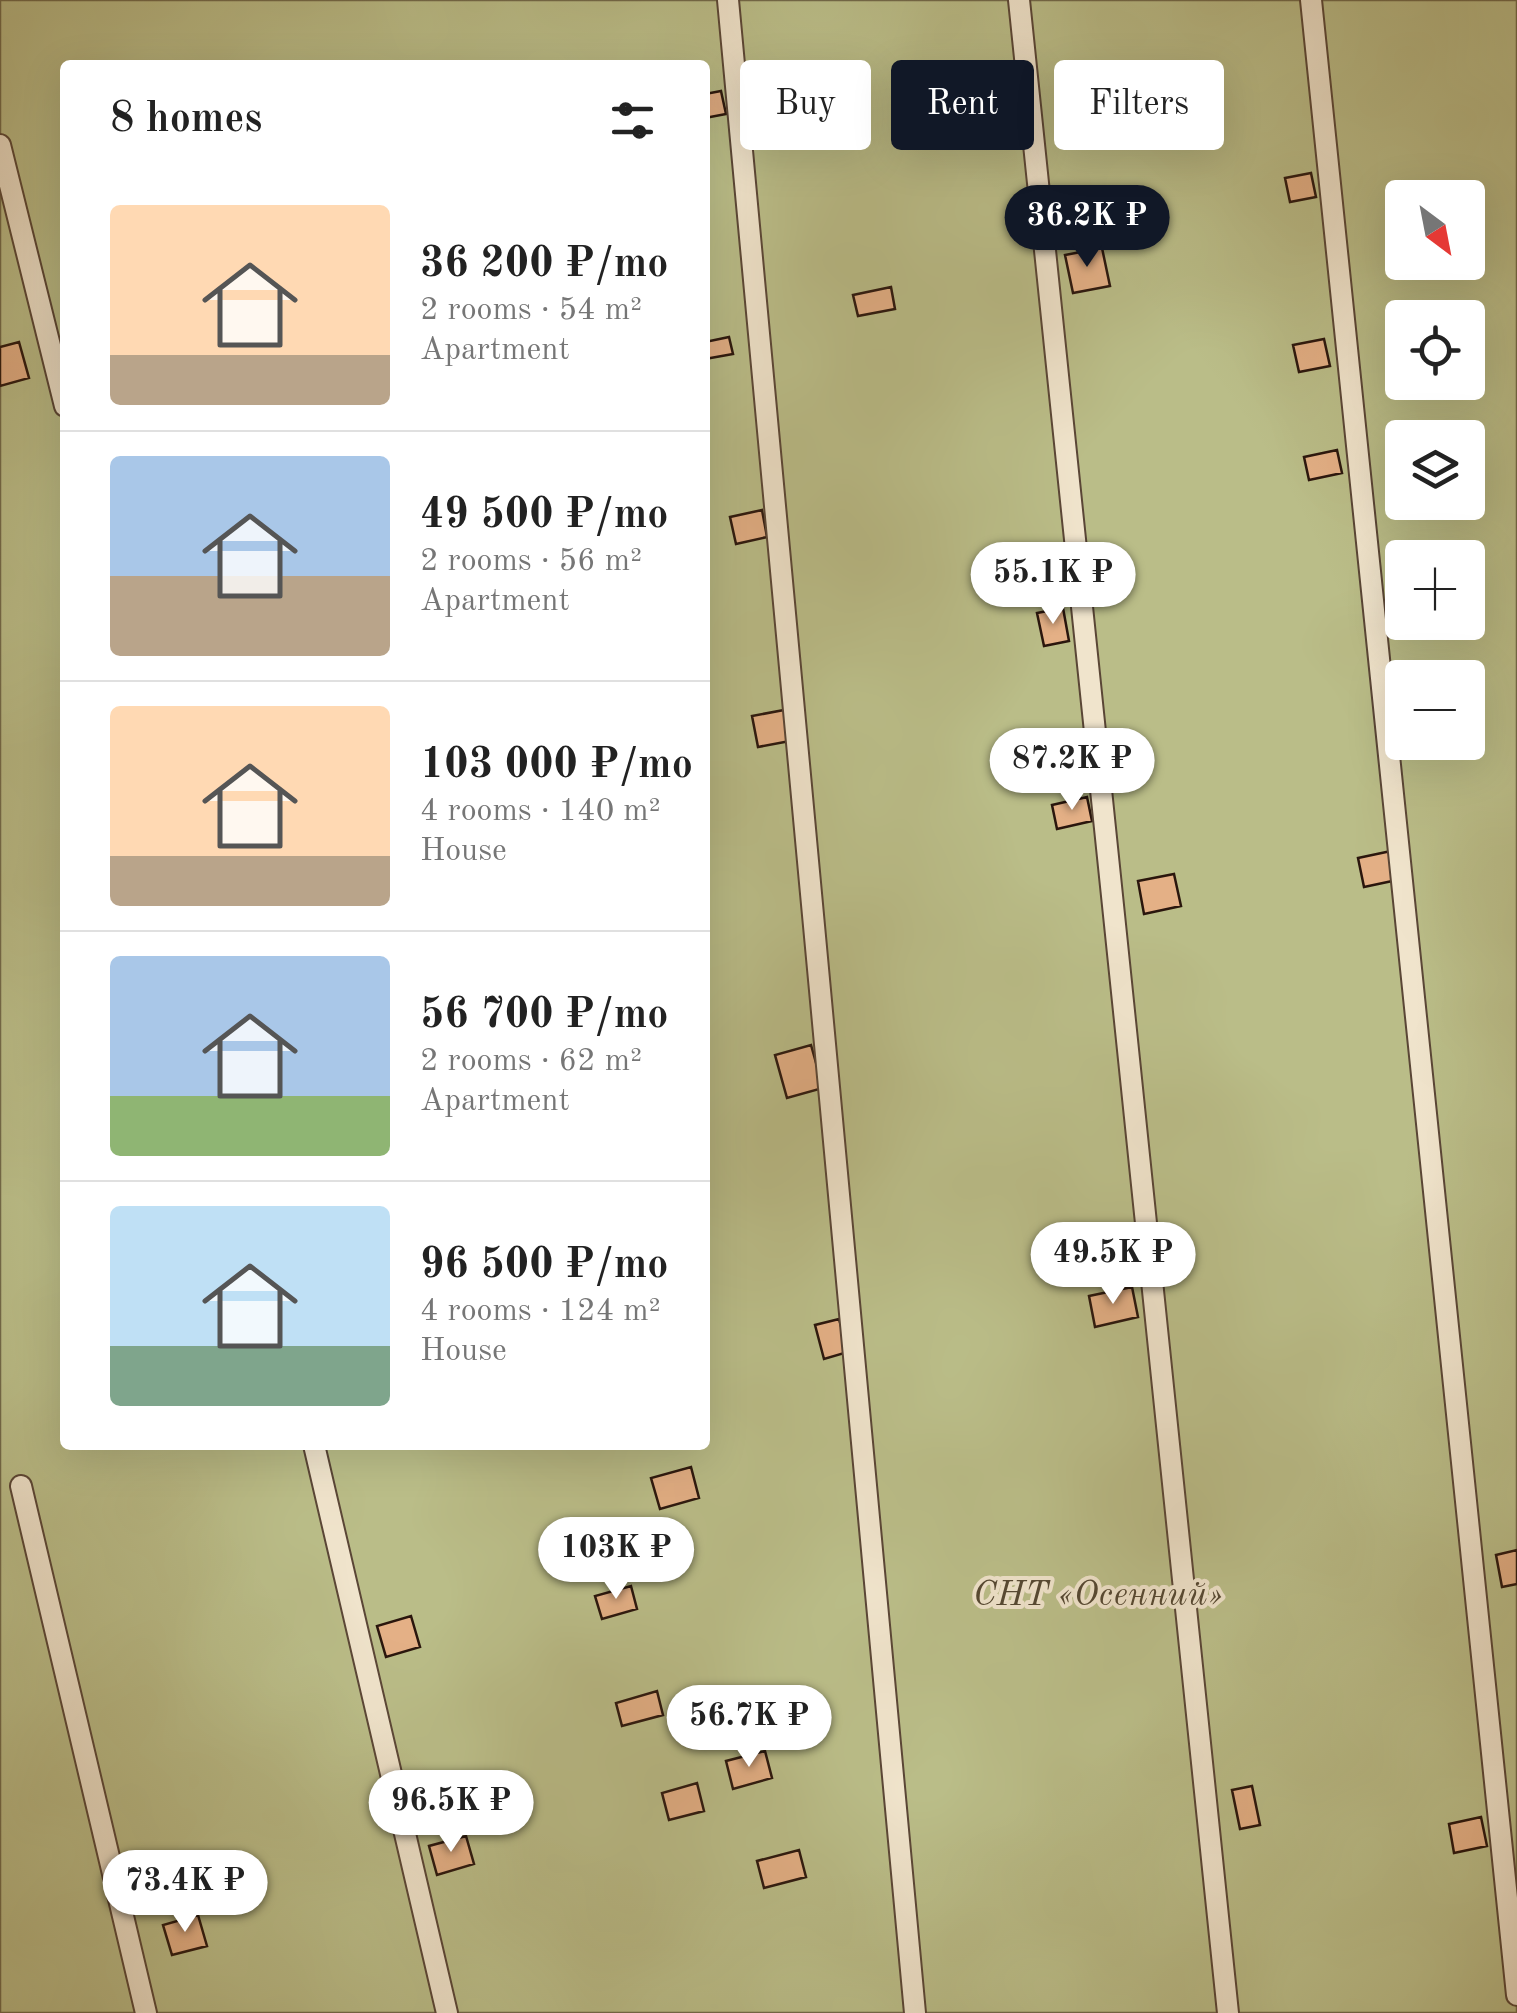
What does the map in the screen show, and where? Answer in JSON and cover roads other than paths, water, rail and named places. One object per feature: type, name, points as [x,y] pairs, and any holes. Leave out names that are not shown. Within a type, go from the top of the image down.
[{"type":"lane","points":[[728,0],[915,2013]]},
{"type":"lane","points":[[1019,0],[1228,2013]]},
{"type":"lane","points":[[1311,0],[1517,1994]]},
{"type":"lane","points":[[0,145],[60,386]]},
{"type":"lane","points":[[315,1450],[446,2013]]},
{"type":"lane","points":[[21,1486],[146,2013]]},
{"type":"park label","name":"СНТ «Осенний»","points":[[1098,1593]]}]
